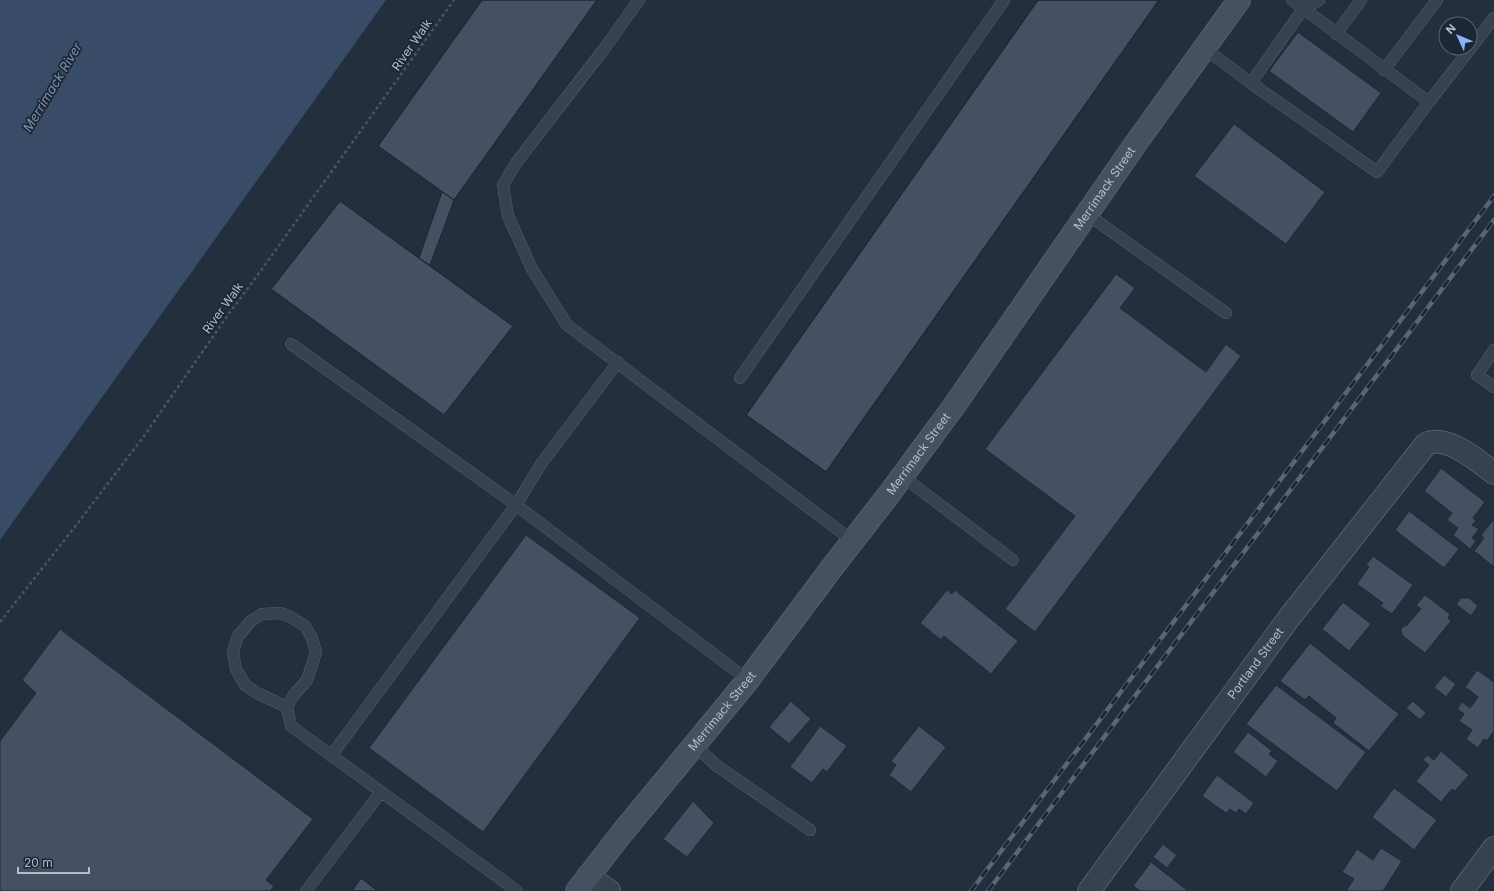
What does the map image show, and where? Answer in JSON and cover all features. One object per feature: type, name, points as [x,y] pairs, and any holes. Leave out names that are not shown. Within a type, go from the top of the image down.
[{"type":"main road","name":"Merrimack Street","points":[[582,883],[748,680],[902,476],[954,406],[1087,214],[1239,0]]},
{"type":"street","name":"Portland Street","points":[[1089,891],[1290,618],[1422,448],[1430,442],[1443,442],[1454,446],[1494,473]]},
{"type":"street","points":[[1462,891],[1494,848]]},
{"type":"street","points":[[582,883],[609,891]]},
{"type":"lane","points":[[639,0],[516,163],[503,185],[508,216],[532,269],[567,325],[618,362],[853,541]]},
{"type":"lane","points":[[740,378],[1004,0]]},
{"type":"lane","points":[[1292,0],[1384,70],[1429,102]]},
{"type":"lane","points":[[1251,83],[1303,9],[1319,0]]},
{"type":"lane","points":[[1336,34],[1361,0]]},
{"type":"lane","points":[[1384,70],[1436,0]]},
{"type":"lane","points":[[1204,48],[1377,172],[1494,18]]},
{"type":"lane","points":[[1087,214],[1226,313]]},
{"type":"lane","points":[[291,344],[516,505],[748,680]]},
{"type":"lane","points":[[1494,350],[1477,375],[1494,387]]},
{"type":"lane","points":[[331,756],[516,505],[541,464],[618,362]]},
{"type":"lane","points":[[902,476],[1013,560]]},
{"type":"lane","points":[[287,707],[257,693],[245,685],[236,669],[233,652],[238,636],[251,621],[262,614],[280,613],[291,617],[305,626],[312,638],[316,652],[306,680],[293,696],[287,707],[291,726],[517,891]]},
{"type":"lane","points":[[695,746],[717,766],[810,830]]},
{"type":"lane","points":[[306,891],[381,792]]},
{"type":"path","name":"River Walk","points":[[0,622],[144,436],[228,315],[454,0]]},
{"type":"water","name":"Merrimack River","points":[[0,0],[386,0],[0,540]]},
{"type":"building","points":[[482,0],[597,0],[454,200],[378,146]]},
{"type":"building","points":[[482,0],[597,0],[454,200],[378,146]]},
{"type":"building","points":[[1038,0],[1159,0],[826,472],[746,415]]},
{"type":"building","points":[[1038,0],[1159,0],[826,472],[746,415]]},
{"type":"building","points":[[1038,0],[1159,0],[826,472],[746,415]]},
{"type":"building","points":[[1298,32],[1381,93],[1353,132],[1269,71]]},
{"type":"building","points":[[1234,124],[1325,192],[1286,244],[1194,176]]},
{"type":"building","points":[[442,192],[454,200],[430,265],[419,258]]},
{"type":"building","points":[[340,201],[513,326],[444,415],[271,289]]},
{"type":"building","points":[[340,201],[513,326],[444,415],[271,289]]},
{"type":"building","points":[[1116,274],[1135,288],[1120,308],[1206,372],[1226,344],[1241,356],[1035,632],[1005,609],[1075,516],[985,449]]},
{"type":"building","points":[[1441,468],[1485,502],[1473,518],[1476,521],[1472,525],[1479,529],[1472,538],[1476,541],[1470,549],[1453,535],[1458,528],[1447,520],[1452,513],[1424,491]]},
{"type":"building","points":[[1409,511],[1459,549],[1444,568],[1395,530]]},
{"type":"building","points":[[1494,519],[1494,567],[1474,551],[1484,538],[1481,535]]},
{"type":"building","points":[[526,535],[640,618],[483,832],[369,748]]},
{"type":"building","points":[[1373,556],[1413,585],[1392,614],[1380,606],[1383,603],[1357,584],[1369,567],[1366,565]]},
{"type":"building","points":[[947,590],[952,594],[955,590],[1018,641],[991,674],[944,636],[941,640],[920,623]]},
{"type":"building","points":[[1425,595],[1450,614],[1448,618],[1451,621],[1425,653],[1403,636],[1401,631],[1402,627],[1407,625],[1421,609],[1416,605]]},
{"type":"building","points":[[1461,598],[1469,598],[1478,606],[1471,616],[1456,604]]},
{"type":"building","points":[[1343,602],[1371,624],[1349,651],[1322,629]]},
{"type":"building","points":[[60,629],[313,819],[266,880],[274,886],[270,891],[0,891],[0,741],[36,693],[22,680]]},
{"type":"building","points":[[1310,643],[1399,714],[1369,751],[1333,723],[1336,718],[1309,696],[1305,700],[1280,681]]},
{"type":"building","points":[[1477,670],[1494,682],[1494,731],[1487,741],[1484,739],[1478,748],[1466,739],[1472,730],[1459,721],[1464,714],[1457,709],[1462,702],[1470,708],[1478,697],[1465,687]]},
{"type":"building","points":[[1444,675],[1456,684],[1446,697],[1434,687]]},
{"type":"building","points":[[1276,685],[1366,752],[1337,791],[1246,724]]},
{"type":"building","points":[[791,701],[811,719],[789,744],[769,727]]},
{"type":"building","points":[[1413,701],[1426,713],[1420,720],[1406,708]]},
{"type":"building","points":[[820,726],[847,746],[827,772],[823,769],[812,783],[790,767]]},
{"type":"building","points":[[919,726],[946,747],[911,792],[889,775],[896,765],[891,761]]},
{"type":"building","points":[[1248,732],[1272,751],[1269,754],[1278,761],[1266,777],[1233,752]]},
{"type":"building","points":[[1441,751],[1469,775],[1455,791],[1452,789],[1441,802],[1416,781],[1429,765],[1423,760],[1427,755],[1434,760]]},
{"type":"building","points":[[1217,775],[1254,803],[1246,814],[1239,809],[1236,813],[1230,809],[1226,813],[1202,796]]},
{"type":"building","points":[[1394,788],[1437,820],[1414,850],[1372,817]]},
{"type":"building","points":[[693,801],[714,823],[687,857],[663,839]]},
{"type":"building","points":[[1163,844],[1177,855],[1167,868],[1153,857]]},
{"type":"building","points":[[1381,848],[1402,861],[1383,891],[1346,891],[1354,879],[1342,872],[1357,849],[1373,860]]},
{"type":"building","points":[[1151,862],[1187,890],[1140,891],[1133,886]]},
{"type":"building","points":[[361,878],[378,891],[352,891]]},
{"type":"building","points":[[361,878],[378,891],[352,891]]},
{"type":"railway","points":[[971,891],[1494,196]]},
{"type":"railway","points":[[988,891],[1494,220]]}]
